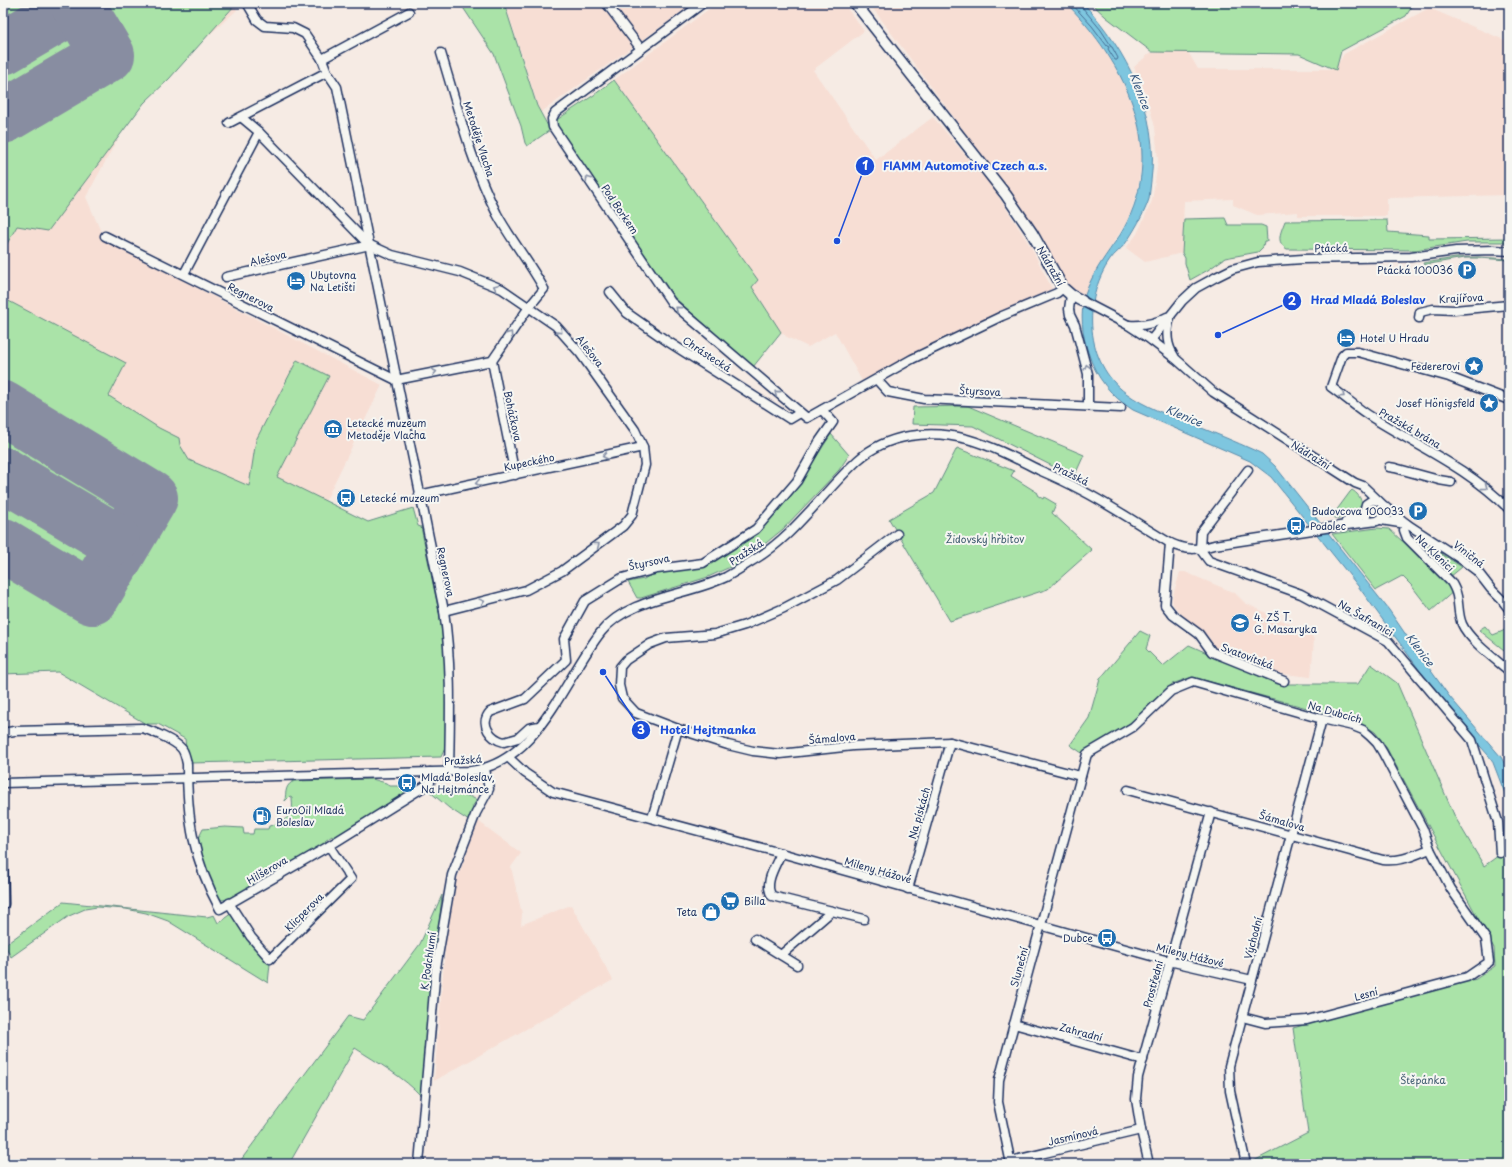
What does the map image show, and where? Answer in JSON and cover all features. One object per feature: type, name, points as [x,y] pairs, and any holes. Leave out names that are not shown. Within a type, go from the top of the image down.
[{"type":"street","name":"Regnerova","points":[[247,3],[257,20],[265,26],[293,28],[305,34],[322,59],[327,72],[337,87],[370,245],[419,495],[444,611],[447,633],[451,706],[449,771]]},
{"type":"street","points":[[606,3],[641,49],[703,3]]},
{"type":"street","name":"Nádražní","points":[[855,3],[1006,196],[1032,233],[1063,288],[1082,301],[1128,325],[1151,340],[1176,359],[1213,392],[1355,483],[1363,486],[1381,503]]},
{"type":"street","points":[[322,59],[409,12]]},
{"type":"street","name":"Pod Borkem","points":[[641,49],[555,113],[552,119],[554,127],[671,302],[800,413],[807,418],[822,410]]},
{"type":"street","name":"Metoděje Vlacha","points":[[441,54],[469,149],[482,181],[507,232],[533,269],[544,289],[529,307]]},
{"type":"street","points":[[229,123],[327,72]]},
{"type":"street","points":[[241,117],[259,132],[370,245]]},
{"type":"street","points":[[184,274],[259,132]]},
{"type":"street","name":"Regnerova","points":[[105,236],[396,380]]},
{"type":"street","name":"Alešova","points":[[226,277],[370,245],[392,255],[460,272],[502,289],[556,326],[580,353],[635,430],[643,448],[645,465],[632,515],[623,526],[562,571],[526,590],[444,611]]},
{"type":"street","name":"Ptácká","points":[[1151,340],[1182,301],[1196,288],[1216,276],[1232,269],[1258,262],[1302,259],[1411,257],[1456,251],[1509,251]]},
{"type":"street","points":[[822,410],[912,359],[1002,316],[1057,293],[1063,288]]},
{"type":"street","name":"Chrástecká","points":[[610,292],[627,313],[755,397],[790,419],[800,413]]},
{"type":"street","points":[[1072,295],[1069,309],[1075,325],[1088,374],[1088,406]]},
{"type":"street","name":"Krajířova","points":[[1419,318],[1420,312],[1433,309],[1454,310],[1509,305]]},
{"type":"street","points":[[396,380],[492,361],[529,307]]},
{"type":"street","name":"Ptácká","points":[[1128,325],[1140,326],[1151,324],[1171,315]]},
{"type":"street","name":"Ptácká","points":[[1171,315],[1167,326],[1167,338],[1169,346],[1176,359]]},
{"type":"street","name":"Pražská brána","points":[[1508,397],[1449,377],[1358,352],[1346,352],[1342,356],[1331,387],[1371,417],[1460,468],[1494,494],[1509,509]]},
{"type":"street","name":"Boháčkova","points":[[492,361],[515,475]]},
{"type":"street","name":"Štyrsova","points":[[876,380],[888,392],[924,398],[1121,408]]},
{"type":"street","name":"Štyrsova","points":[[539,726],[529,728],[518,738],[504,742],[492,736],[487,729],[485,722],[487,715],[490,712],[525,699],[566,660],[564,639],[585,602],[622,578],[657,569],[703,563],[756,529],[797,481],[819,442],[834,422],[822,410]]},
{"type":"street","name":"Pražská","points":[[3,783],[470,771],[485,769],[509,758],[525,744],[539,726],[602,630],[628,609],[725,577],[764,554],[799,522],[858,460],[883,444],[907,436],[943,435],[966,439],[992,448],[1082,490],[1170,543],[1181,548],[1192,550],[1214,545],[1332,526],[1359,517],[1365,508]]},
{"type":"street","name":"Kupeckého","points":[[419,495],[643,448]]},
{"type":"street","points":[[1389,468],[1395,468],[1438,480],[1451,482]]},
{"type":"street","points":[[1200,549],[1201,532],[1248,470]]},
{"type":"street","name":"Nádražní","points":[[1355,483],[1365,496],[1365,508]]},
{"type":"street","points":[[1372,500],[1381,503],[1385,514],[1377,520],[1369,520],[1365,508],[1372,500]]},
{"type":"street","name":"Viničná","points":[[1381,503],[1407,524],[1465,562],[1477,572],[1491,589],[1506,601],[1509,609]]},
{"type":"street","name":"Pražská","points":[[1332,526],[1354,525],[1377,520]]},
{"type":"street","name":"Viničná","points":[[1377,520],[1407,524]]},
{"type":"street","name":"Na Klenici","points":[[1407,524],[1404,530],[1407,538],[1451,582],[1458,598],[1458,610],[1462,624],[1468,634],[1509,671]]},
{"type":"street","name":"Šámalova","points":[[897,534],[836,580],[784,608],[745,624],[715,634],[666,638],[650,644],[626,660],[620,667],[618,685],[622,698],[636,713],[678,729],[753,751],[780,754],[853,746],[950,742],[1080,776]]},
{"type":"street","name":"Svatovítská","points":[[1170,543],[1165,604],[1174,615],[1199,634],[1212,652],[1284,681]]},
{"type":"street","name":"Na Šafranici","points":[[1200,549],[1209,561],[1301,594],[1388,641],[1472,740],[1498,822],[1500,853]]},
{"type":"street","name":"Na Dubcích","points":[[1080,776],[1087,754],[1133,727],[1171,691],[1193,682],[1363,730],[1377,742],[1423,829],[1430,849],[1451,889],[1486,939],[1489,962]]},
{"type":"street","name":"Východní","points":[[1246,1164],[1230,1091],[1229,1066],[1322,719]]},
{"type":"street","points":[[3,733],[14,731],[142,728],[153,731],[180,746],[187,764],[183,779],[190,826],[200,866],[208,887],[220,909],[229,903]]},
{"type":"street","points":[[652,818],[678,729]]},
{"type":"street","name":"Na pískách","points":[[908,889],[950,742]]},
{"type":"street","name":"Mileny Hážové","points":[[509,758],[525,773],[552,792],[781,853],[1169,960],[1252,980]]},
{"type":"street","name":"K Podchlumí","points":[[420,1164],[436,968],[452,875],[476,814],[488,790],[485,769]]},
{"type":"street","name":"Hilšerova","points":[[229,903],[328,846],[430,783],[430,772]]},
{"type":"street","name":"Sluneční","points":[[1011,1163],[998,1102],[999,1080],[1080,776]]},
{"type":"street","name":"Šámalova","points":[[1128,790],[1383,860],[1403,860],[1430,849]]},
{"type":"street","name":"Prostřední","points":[[1149,1164],[1136,1099],[1138,1077],[1210,812]]},
{"type":"street","name":"Klicperova","points":[[229,903],[251,938],[270,959],[351,879],[328,846]]},
{"type":"street","points":[[781,853],[768,884],[768,891],[772,896],[864,919]]},
{"type":"street","points":[[3,858],[3,904]]},
{"type":"street","points":[[781,955],[832,911]]},
{"type":"street","points":[[755,939],[797,965]]},
{"type":"street","name":"Lesní","points":[[1242,1017],[1265,1023],[1307,1020],[1467,977],[1489,962]]},
{"type":"street","name":"Zahradní","points":[[1014,1024],[1143,1060]]},
{"type":"street","name":"Jasmínová","points":[[1011,1163],[1141,1130]]},
{"type":"shaded area","points":[[3,3],[232,3],[237,10],[170,70],[123,129],[86,197],[104,239],[382,385],[324,504],[3,601]]},
{"type":"shaded area","points":[[505,3],[694,3],[540,113]]},
{"type":"shaded area","points":[[717,3],[843,3],[864,31],[813,70],[876,160],[933,117],[993,188],[1031,247],[1052,289],[970,326],[883,372],[862,381],[835,332],[808,347],[787,337],[781,332],[751,287],[758,280],[614,80]]},
{"type":"shaded area","points":[[869,3],[1066,3],[1089,28],[1104,49],[1120,76],[1128,94],[1137,118],[1142,144],[1142,159],[1138,189],[1129,218],[1098,267],[1085,295],[1067,285],[1036,228]]},
{"type":"shaded area","points":[[1429,8],[1509,42],[1509,195],[1387,198],[1387,216],[1298,216],[1298,212],[1257,215],[1233,205],[1233,199],[1184,201],[1182,253],[1145,262],[1126,248],[1137,234],[1152,201],[1158,160],[1155,127],[1147,98],[1134,67],[1150,53],[1187,50],[1198,69],[1335,69],[1344,54]]},
{"type":"shaded area","name":"4. ZŠ T. G. Masaryka","points":[[1180,572],[1185,572],[1235,593],[1245,603],[1311,634],[1314,640],[1311,677],[1275,673],[1209,648],[1210,638],[1179,612],[1173,604],[1172,599]]},
{"type":"shaded area","points":[[478,821],[521,853],[511,867],[522,914],[521,925],[571,905],[613,980],[434,1081],[449,903]]},
{"type":"green space","points":[[3,3],[235,3],[235,5],[169,79],[144,103],[48,231],[17,226],[3,251]]},
{"type":"green space","points":[[460,3],[504,3],[537,106],[550,130],[527,146],[494,54]]},
{"type":"green space","points":[[1091,3],[1414,3],[1406,16],[1341,51],[1336,70],[1299,54],[1152,52],[1106,17]]},
{"type":"green space","points":[[614,80],[758,280],[752,287],[781,332],[753,367],[675,298],[556,126],[555,121]]},
{"type":"green space","points":[[1225,218],[1228,225],[1261,225],[1266,227],[1267,241],[1264,241],[1263,247],[1258,252],[1225,258],[1190,280],[1185,258],[1182,253],[1184,219]]},
{"type":"green space","points":[[1387,220],[1388,232],[1429,235],[1429,239],[1509,238],[1509,242],[1467,242],[1415,250],[1287,249],[1283,246],[1280,240],[1285,221]]},
{"type":"green space","points":[[1478,257],[1509,260],[1464,258],[1424,265],[1423,263],[1456,258]]},
{"type":"green space","points":[[3,298],[126,363],[109,396],[159,428],[179,438],[180,445],[189,460],[249,486],[256,440],[297,360],[329,376],[277,477],[368,522],[413,508],[418,526],[421,527],[439,612],[443,640],[446,681],[446,746],[441,757],[191,763],[186,749],[185,739],[158,724],[146,724],[58,672],[3,674]]},
{"type":"green space","points":[[968,406],[1084,455],[1074,477],[973,426],[912,424],[913,407]]},
{"type":"green space","points":[[831,434],[849,455],[839,470],[783,529],[739,563],[708,577],[637,598],[628,582],[644,579],[654,573],[705,566],[758,532],[797,487]]},
{"type":"green space","name":"Židovský hřbitov","points":[[957,448],[1014,471],[1011,476],[1038,493],[1037,495],[1043,499],[1044,497],[1056,504],[1052,513],[1092,550],[1048,589],[950,621],[889,519],[934,493]]},
{"type":"green space","points":[[1352,490],[1362,502],[1361,509],[1352,516],[1335,518],[1333,515]]},
{"type":"green space","points":[[1377,528],[1389,529],[1402,541],[1404,540],[1449,584],[1454,591],[1431,611],[1402,576],[1376,590],[1332,534]]},
{"type":"green space","points":[[1408,535],[1442,554],[1462,567],[1450,577]]},
{"type":"green space","points":[[1485,626],[1493,635],[1503,631],[1509,626],[1509,654],[1479,630]]},
{"type":"green space","name":"Štěpánka","points":[[1140,631],[1150,636],[1146,649],[1163,666],[1189,645],[1277,684],[1358,684],[1371,664],[1397,683],[1455,817],[1484,866],[1509,848],[1509,1164],[1248,1164],[1308,1133],[1293,1028],[1476,979],[1495,966],[1494,948],[1385,745],[1375,732],[1359,722],[1192,677],[1172,684],[1130,723],[1082,753],[1070,745],[1089,718],[1100,679]]},
{"type":"green space","points":[[372,779],[386,783],[390,786],[417,786],[409,793],[334,839],[332,836],[325,841],[326,843],[229,899],[222,900],[218,895],[210,881],[199,846],[198,839],[203,829],[225,827],[243,828],[244,834],[253,834],[254,829],[268,829],[269,826],[282,821],[290,813],[292,809],[292,797],[290,796],[285,801],[286,792],[289,784],[295,781]]},
{"type":"green space","points":[[429,791],[459,791],[459,795],[469,796],[477,800],[472,807],[475,809],[469,821],[449,808]]},
{"type":"green space","points":[[442,895],[422,1097],[399,1077],[355,1048],[289,1164],[238,1164],[348,1016],[363,1020],[420,944]]},
{"type":"green space","points":[[63,902],[207,917],[214,915],[218,923],[232,913],[249,940],[270,964],[268,983],[168,921],[146,913],[126,909],[97,907],[85,909],[69,916],[11,957],[5,945]]},
{"type":"water","points":[[1066,3],[1083,3],[1099,21],[1113,41],[1137,85],[1145,108],[1150,132],[1152,156],[1149,199],[1132,234],[1110,260],[1101,276],[1095,293],[1092,312],[1092,330],[1102,365],[1112,380],[1126,393],[1149,407],[1256,451],[1262,454],[1275,466],[1389,610],[1449,696],[1501,757],[1509,772],[1509,804],[1492,760],[1458,721],[1358,586],[1271,477],[1250,461],[1133,410],[1118,399],[1105,386],[1095,370],[1084,338],[1082,324],[1083,302],[1092,279],[1100,264],[1120,235],[1134,206],[1140,183],[1142,151],[1139,127],[1123,82],[1097,39]]},
{"type":"runway","points":[[3,117],[108,55],[77,3]]},
{"type":"runway","points":[[3,48],[68,10]]},
{"type":"runway","points":[[3,408],[151,498],[92,598],[3,545]]},
{"type":"runway","points":[[3,474],[113,539]]},
{"type":"place","name":"FIAMM Automotive Czech a.s.","points":[[837,241]]},
{"type":"place","name":"Ptácká 100036","points":[[1467,270]]},
{"type":"place","name":"Ubytovna Na Letišti","points":[[296,281]]},
{"type":"place","name":"Hrad Mladá Boleslav","points":[[1218,335]]},
{"type":"place","name":"Hotel U Hradu","points":[[1346,338]]},
{"type":"place","name":"Federerovi","points":[[1474,366]]},
{"type":"place","name":"Josef Hönigsfeld","points":[[1489,403]]},
{"type":"place","name":"Letecké muzeum Metoděje Vlacha","points":[[333,429]]},
{"type":"place","name":"Letecké muzeum","points":[[346,498]]},
{"type":"place","name":"Budovcova 100033","points":[[1418,511]]},
{"type":"place","name":"Podolec","points":[[1296,526]]},
{"type":"place","name":"4. ZŠ T. G. Masaryka","points":[[1240,623]]},
{"type":"place","name":"Hotel Hejtmanka","points":[[603,672]]},
{"type":"place","name":"Mladá Boleslav, Na Hejtmánce","points":[[407,783]]},
{"type":"place","name":"EuroOil Mladá Boleslav","points":[[262,816]]},
{"type":"place","name":"Billa","points":[[730,901]]},
{"type":"place","name":"Teta","points":[[711,912]]},
{"type":"place","name":"Dubce","points":[[1107,938]]},
{"type":"water label","name":"Klenice","points":[[1140,91]]},
{"type":"water label","name":"Klenice","points":[[1184,416]]},
{"type":"water label","name":"Klenice","points":[[1420,650]]}]
